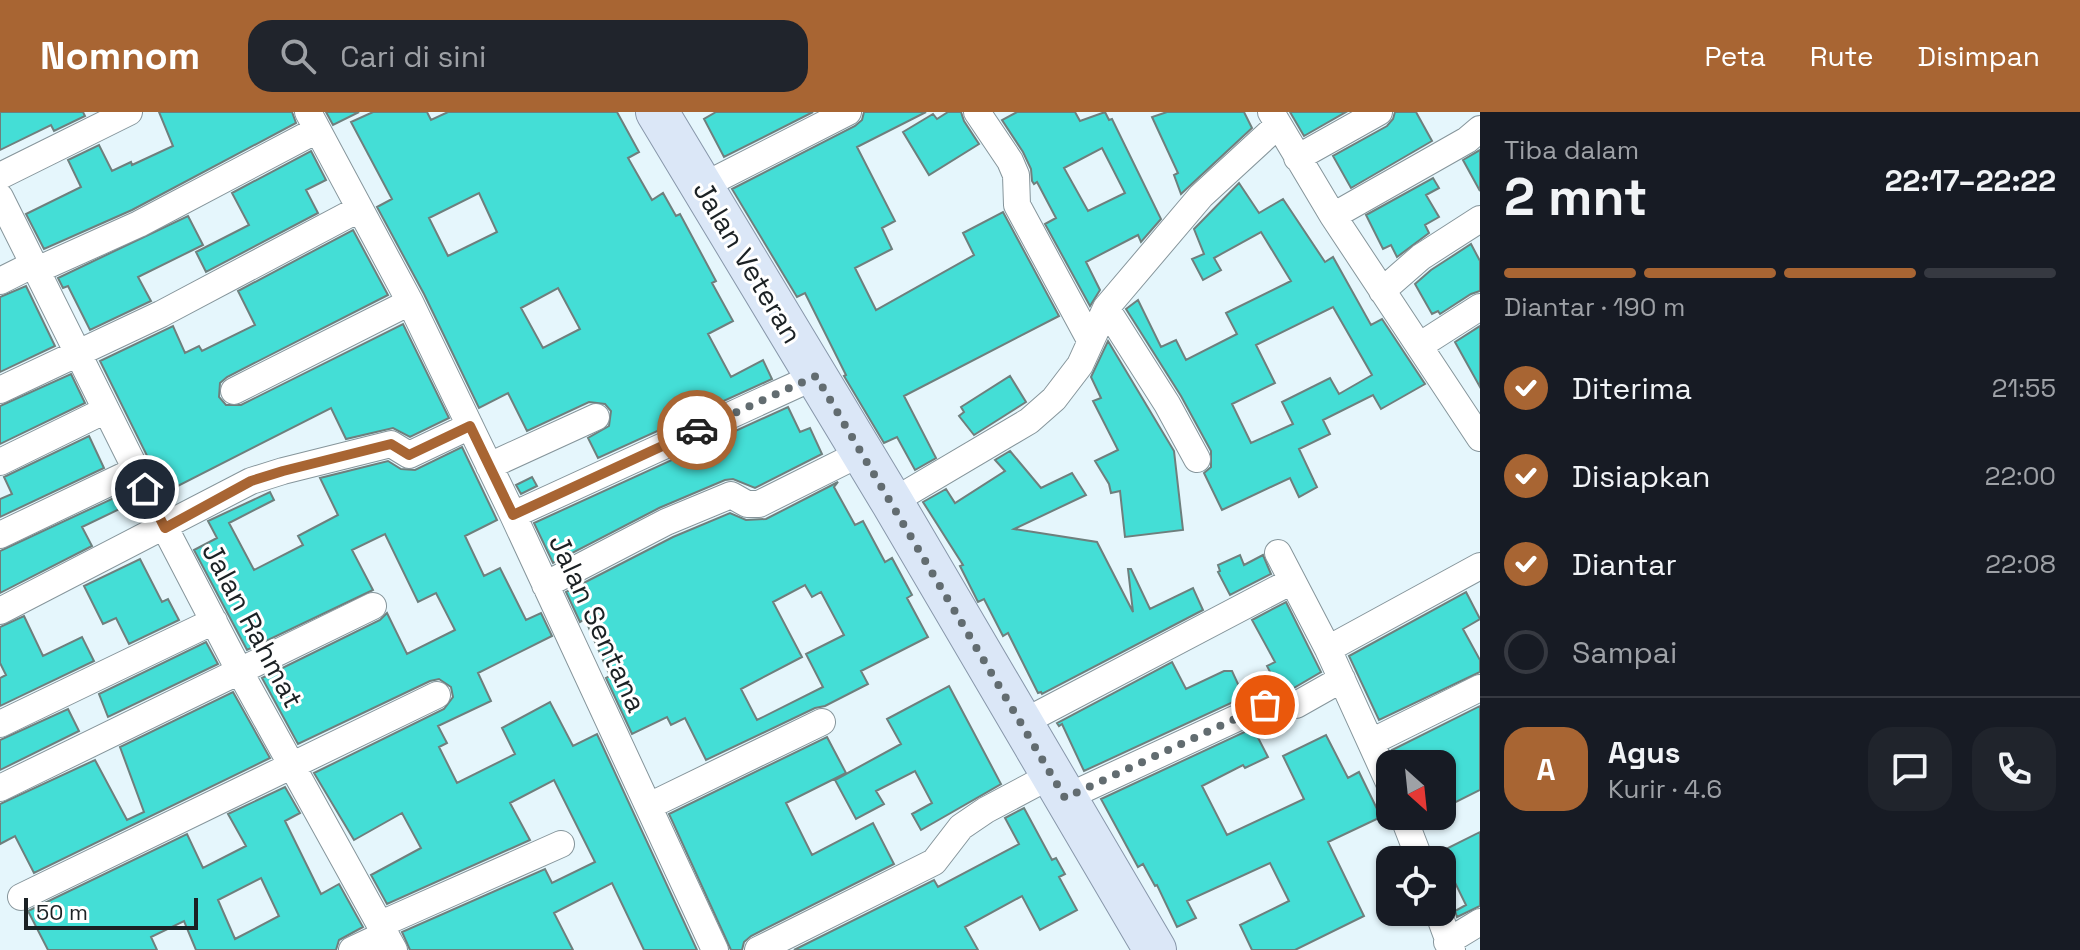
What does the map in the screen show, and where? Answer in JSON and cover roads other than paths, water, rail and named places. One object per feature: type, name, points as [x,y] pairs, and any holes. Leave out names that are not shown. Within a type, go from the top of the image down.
[{"type":"main road","name":"Jalan Veteran","points":[[657,112],[892,502],[1155,950]]},
{"type":"street","points":[[0,176],[129,112]]},
{"type":"street","points":[[703,186],[848,112]]},
{"type":"street","points":[[977,112],[1010,161],[1016,175],[1017,205],[1090,340]]},
{"type":"street","points":[[1297,158],[1379,112]]},
{"type":"street","points":[[892,502],[1029,421],[1054,399],[1080,365],[1106,308],[1201,196],[1274,119],[1333,216],[1480,438]]},
{"type":"street","points":[[0,281],[139,224],[313,121]]},
{"type":"street","name":"Jalan Sentana","points":[[313,121],[410,302],[513,515],[715,950]]},
{"type":"street","points":[[1333,216],[1467,140],[1480,129]]},
{"type":"street","name":"Jalan Rahmat","points":[[0,197],[240,672],[387,936]]},
{"type":"street","points":[[0,390],[161,314],[359,209]]},
{"type":"street","points":[[1382,291],[1421,257],[1480,219]]},
{"type":"street","points":[[234,391],[410,302]]},
{"type":"street","points":[[1419,346],[1480,307]]},
{"type":"street","points":[[1106,308],[1167,404],[1197,459]]},
{"type":"street","points":[[513,515],[816,376]]},
{"type":"street","points":[[0,462],[106,410]]},
{"type":"street","points":[[489,466],[596,417]]},
{"type":"street","points":[[0,611],[262,478],[391,444],[409,455],[470,426]]},
{"type":"street","points":[[545,585],[666,522],[708,504],[731,495],[747,504],[759,504],[861,453]]},
{"type":"street","points":[[0,535],[136,470]]},
{"type":"street","points":[[1278,553],[1328,649],[1376,753]]},
{"type":"street","points":[[1328,649],[1480,566]]},
{"type":"street","points":[[1020,724],[1292,581]]},
{"type":"street","points":[[0,788],[373,606]]},
{"type":"street","points":[[0,724],[214,621]]},
{"type":"street","points":[[758,950],[934,862],[961,827],[986,810],[1058,787],[1265,705],[1296,705],[1342,679]]},
{"type":"street","points":[[1371,742],[1480,688]]},
{"type":"street","points":[[21,897],[437,695]]},
{"type":"street","points":[[649,806],[822,722]]},
{"type":"street","points":[[352,950],[387,936],[561,844]]},
{"type":"street","points":[[1443,926],[1450,946],[1480,922]]}]
